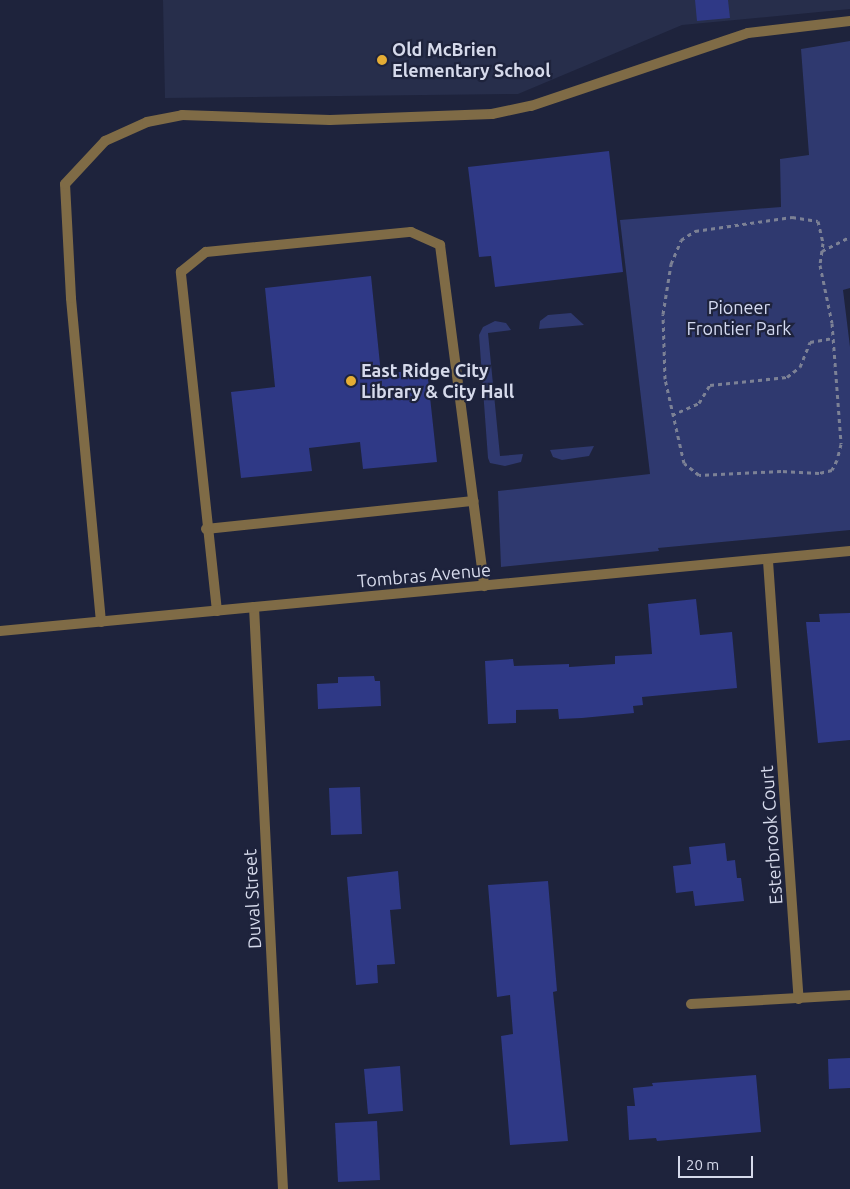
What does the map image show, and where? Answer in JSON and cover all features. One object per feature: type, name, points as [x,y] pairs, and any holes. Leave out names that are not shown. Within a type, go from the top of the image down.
[{"type":"street","points":[[101,622],[71,298],[65,184],[105,141],[147,122],[182,115],[330,120],[492,114],[531,106],[748,32],[850,21]]},
{"type":"street","points":[[216,611],[206,529],[181,272],[206,252],[411,232],[440,245],[484,586]]},
{"type":"street","points":[[206,529],[474,501]]},
{"type":"street","name":"Tombras Avenue","points":[[0,631],[254,606],[768,561],[850,551]]},
{"type":"street","name":"Esterbrook Court","points":[[768,561],[799,999]]},
{"type":"street","name":"Duval Street","points":[[254,606],[283,1189]]},
{"type":"street","points":[[690,1004],[850,995]]},
{"type":"path","points":[[792,216],[818,222],[823,242],[821,251],[820,265],[832,323],[841,444],[832,470],[819,473],[781,471],[698,475],[684,463],[665,379],[663,314],[672,264],[682,240],[695,231],[792,216]]},
{"type":"path","points":[[821,251],[850,237]]},
{"type":"path","points":[[672,414],[699,403],[710,385],[787,377],[800,367],[810,342],[832,338]]},
{"type":"shaded area","name":"Old McBrien Elementary School","points":[[163,0],[850,0],[850,9],[682,25],[518,94],[165,98]]},
{"type":"green space","name":"Pioneer Frontier Park","points":[[850,41],[850,288],[843,290],[850,347],[850,530],[658,548],[659,551],[501,567],[498,491],[650,474],[620,220],[781,207],[780,159],[809,155],[801,49]]},
{"type":"green space","points":[[571,313],[584,325],[539,329],[540,321],[548,315]]},
{"type":"green space","points":[[495,321],[506,323],[511,330],[488,333],[500,456],[523,454],[521,462],[505,466],[490,463],[488,458],[479,335],[483,327]]},
{"type":"green space","points":[[594,446],[589,456],[562,460],[553,457],[550,450]]},
{"type":"building","points":[[695,0],[728,0],[730,18],[697,21]]},
{"type":"building","points":[[609,151],[623,272],[495,287],[491,256],[479,257],[468,167]]},
{"type":"building","name":"East Ridge City Library & City Hall","points":[[371,276],[381,374],[427,369],[437,462],[363,469],[360,442],[309,448],[312,471],[241,478],[231,392],[275,387],[265,288]]},
{"type":"building","points":[[696,599],[700,635],[732,632],[737,688],[642,697],[643,705],[633,706],[634,713],[559,719],[558,709],[516,710],[516,723],[488,724],[485,661],[513,659],[514,666],[569,664],[569,667],[615,664],[615,656],[652,654],[648,604]]},
{"type":"building","points":[[850,613],[850,740],[818,743],[806,622],[820,622],[819,614]]},
{"type":"building","points":[[374,676],[375,681],[380,681],[381,706],[318,709],[317,684],[338,683],[338,677]]},
{"type":"building","points":[[360,787],[362,834],[331,835],[329,788]]},
{"type":"building","points":[[725,843],[727,861],[735,860],[737,878],[741,878],[744,901],[695,906],[693,891],[676,893],[673,866],[691,864],[689,847]]},
{"type":"building","points":[[398,871],[401,909],[390,910],[395,964],[377,965],[378,983],[356,985],[347,877]]},
{"type":"building","points":[[548,881],[557,991],[553,992],[568,1141],[510,1145],[501,1036],[513,1034],[510,995],[497,997],[488,885]]},
{"type":"building","points":[[850,1058],[850,1088],[829,1089],[828,1059]]},
{"type":"building","points":[[400,1066],[403,1111],[368,1114],[364,1069]]},
{"type":"building","points":[[756,1075],[761,1132],[657,1141],[656,1138],[629,1140],[627,1106],[635,1106],[633,1088],[653,1086],[652,1083]]},
{"type":"building","points":[[377,1121],[380,1180],[338,1182],[335,1123]]},
{"type":"place","name":"Old McBrien Elementary School","points":[[382,60]]},
{"type":"place","name":"East Ridge City Library & City Hall","points":[[351,381]]}]
